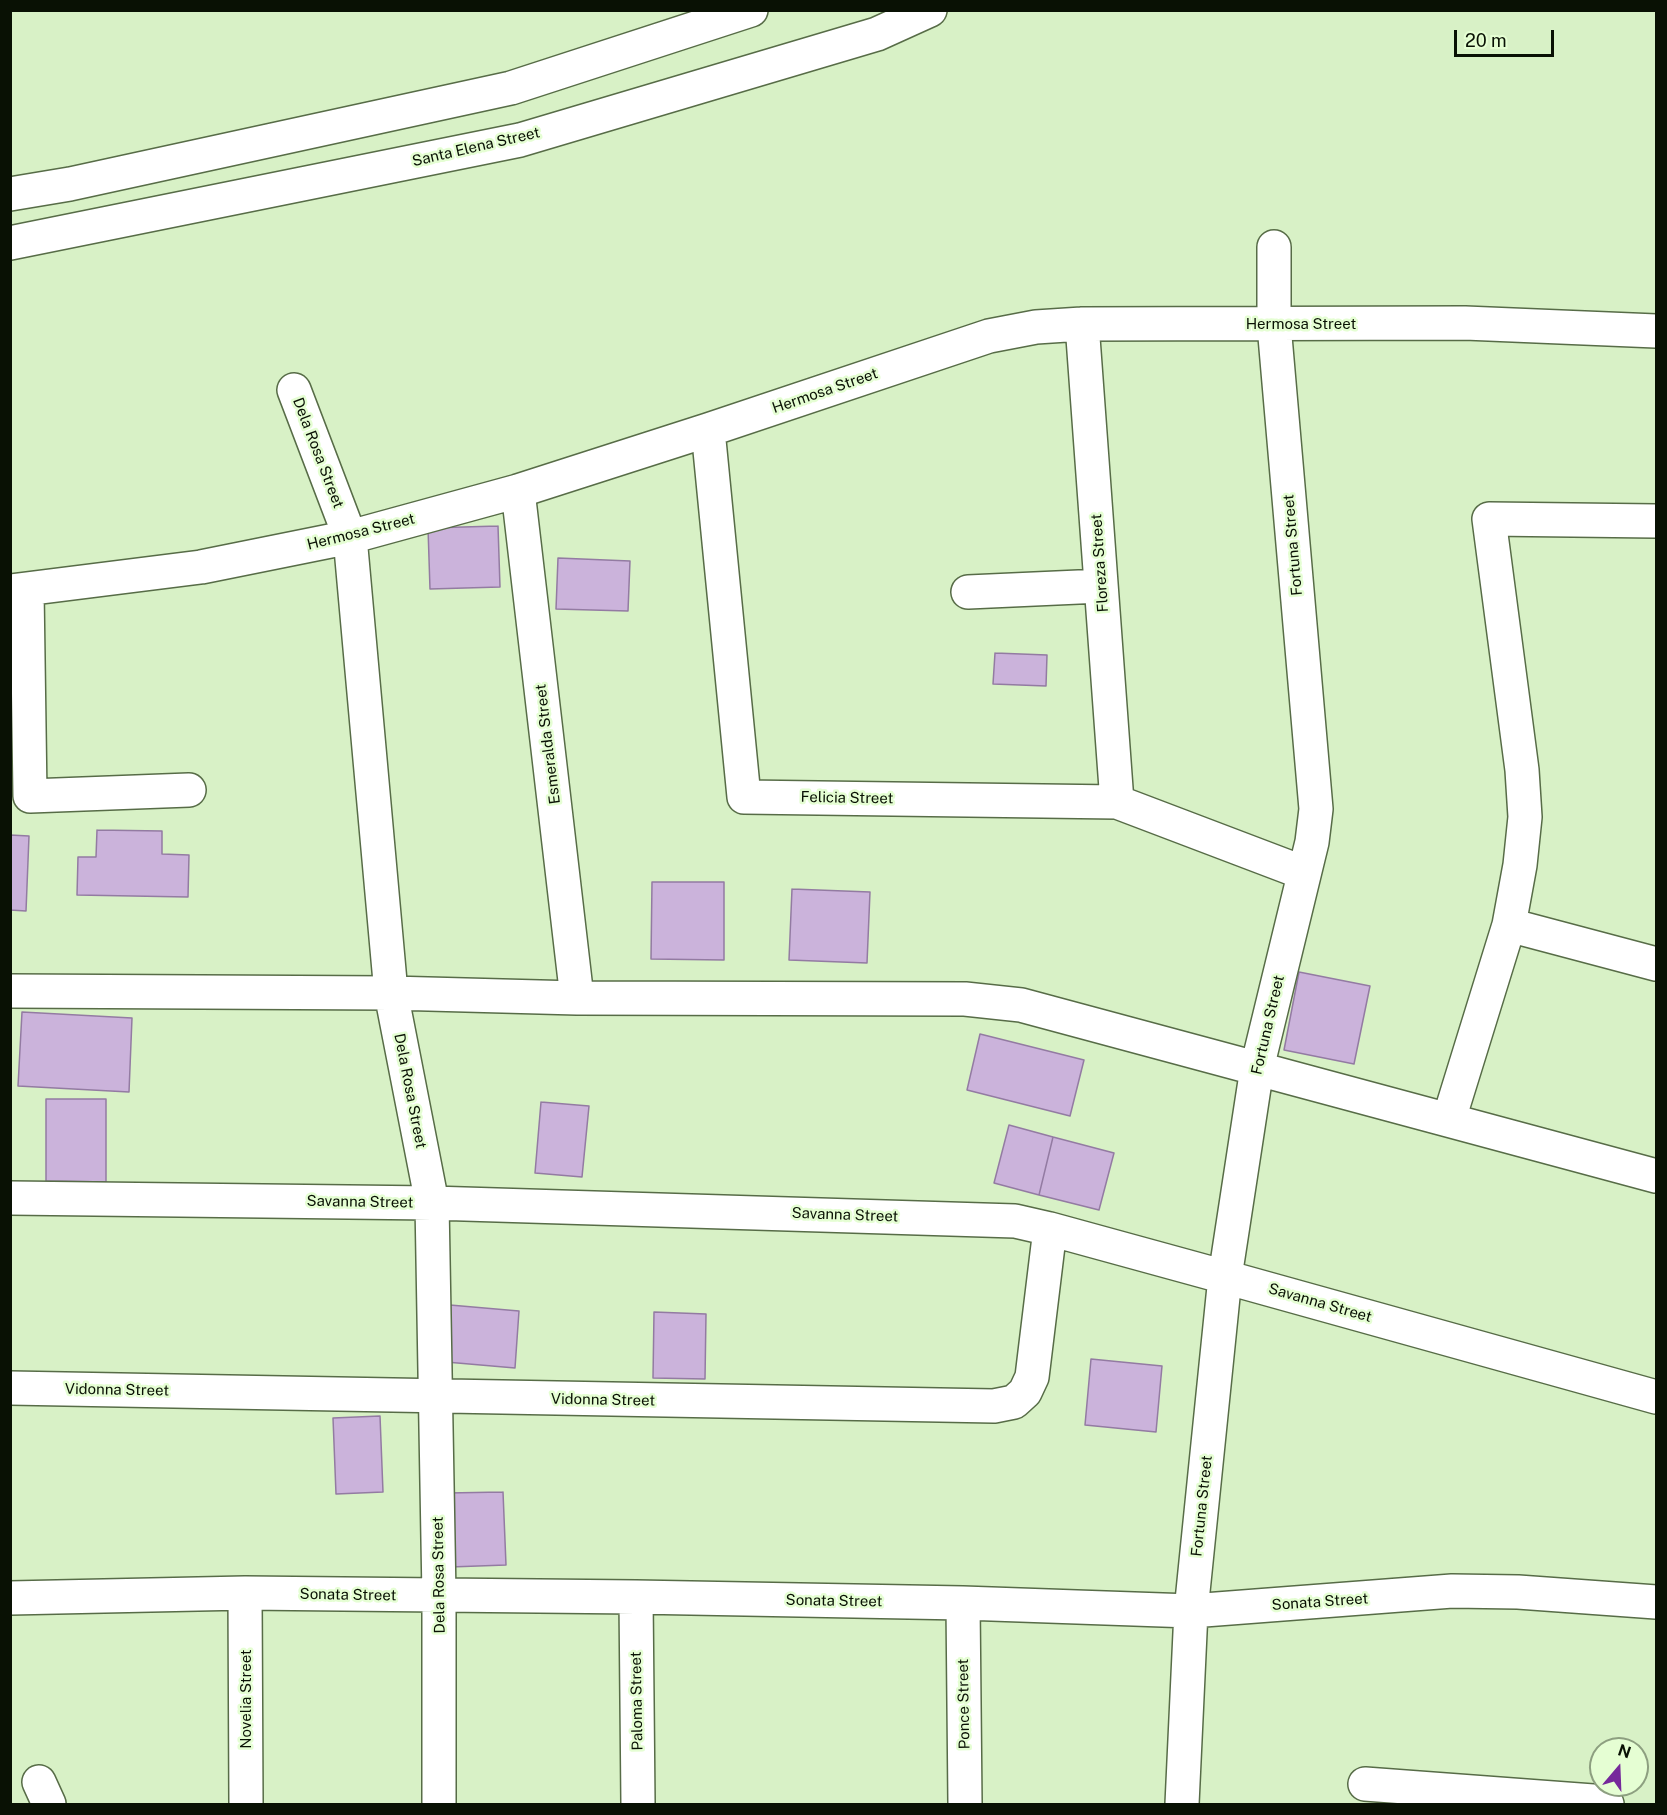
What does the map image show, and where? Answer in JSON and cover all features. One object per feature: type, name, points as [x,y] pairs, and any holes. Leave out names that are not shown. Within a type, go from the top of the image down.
[{"type":"street","points":[[10,194],[70,184],[511,88],[751,10]]},
{"type":"street","name":"Santa Elena Street","points":[[10,243],[520,140],[878,34],[930,10]]},
{"type":"street","name":"Fortuna Street","points":[[1182,1804],[1191,1611],[1225,1276],[1257,1068],[1312,842],[1316,809],[1274,325],[1274,247]]},
{"type":"street","name":"Hermosa Street","points":[[19,590],[201,567],[350,537],[518,490],[708,430],[989,336],[1036,327],[1082,324],[1465,323],[1656,331]]},
{"type":"street","name":"Floreza Street","points":[[1082,324],[1117,801]]},
{"type":"street","name":"Dela Rosa Street","points":[[294,390],[350,537],[391,993],[432,1203],[440,1596],[439,1804]]},
{"type":"street","name":"Felicia Street","points":[[708,430],[744,797],[1117,801],[1304,873]]},
{"type":"street","name":"Esmeralda Street","points":[[518,490],[577,998]]},
{"type":"street","points":[[1449,1119],[1509,925],[1520,866],[1525,817],[1490,519],[1656,521]]},
{"type":"street","points":[[968,592],[1101,586]]},
{"type":"street","points":[[19,590],[30,796],[189,790]]},
{"type":"street","points":[[1509,925],[1656,964]]},
{"type":"street","points":[[10,991],[391,993],[577,998],[965,999],[1021,1005],[1656,1176]]},
{"type":"street","name":"Savanna Street","points":[[10,1198],[432,1203],[1015,1221],[1225,1276],[1656,1397]]},
{"type":"street","name":"Vidonna Street","points":[[10,1388],[994,1406],[1014,1402],[1025,1392],[1032,1377],[1050,1229]]},
{"type":"street","name":"Sonata Street","points":[[10,1598],[245,1593],[636,1597],[1191,1611],[1452,1591],[1518,1592],[1656,1602]]},
{"type":"street","name":"Novelia Street","points":[[245,1593],[246,1804]]},
{"type":"street","name":"Paloma Street","points":[[636,1597],[638,1804]]},
{"type":"street","name":"Ponce Street","points":[[963,1604],[965,1804]]},
{"type":"street","points":[[1365,1784],[1593,1801],[1607,1804]]},
{"type":"building","points":[[498,526],[500,587],[430,589],[428,528]]},
{"type":"building","points":[[558,558],[630,561],[628,611],[556,609]]},
{"type":"building","points":[[995,653],[1047,655],[1046,686],[993,684]]},
{"type":"building","points":[[97,830],[162,831],[162,854],[189,855],[188,897],[77,895],[78,857],[96,857]]},
{"type":"building","points":[[10,835],[29,836],[26,911],[10,910]]},
{"type":"building","points":[[652,882],[724,882],[724,960],[651,959]]},
{"type":"building","points":[[792,889],[870,892],[867,963],[789,960]]},
{"type":"building","points":[[1299,972],[1370,986],[1354,1064],[1284,1050]]},
{"type":"building","points":[[22,1012],[132,1018],[129,1092],[18,1086]]},
{"type":"building","points":[[980,1034],[1084,1060],[1070,1116],[967,1090]]},
{"type":"building","points":[[46,1099],[106,1099],[106,1182],[46,1181]]},
{"type":"building","points":[[541,1102],[589,1106],[582,1177],[535,1173]]},
{"type":"building","points":[[1009,1125],[1053,1137],[1039,1195],[994,1183]]},
{"type":"building","points":[[1053,1137],[1114,1153],[1099,1210],[1039,1195]]},
{"type":"building","points":[[450,1305],[519,1311],[515,1368],[446,1362]]},
{"type":"building","points":[[654,1312],[706,1314],[705,1379],[653,1378]]},
{"type":"building","points":[[1091,1359],[1162,1366],[1156,1432],[1085,1425]]},
{"type":"building","points":[[380,1416],[383,1492],[336,1494],[333,1418]]},
{"type":"building","points":[[503,1492],[506,1565],[450,1567],[447,1493]]}]
